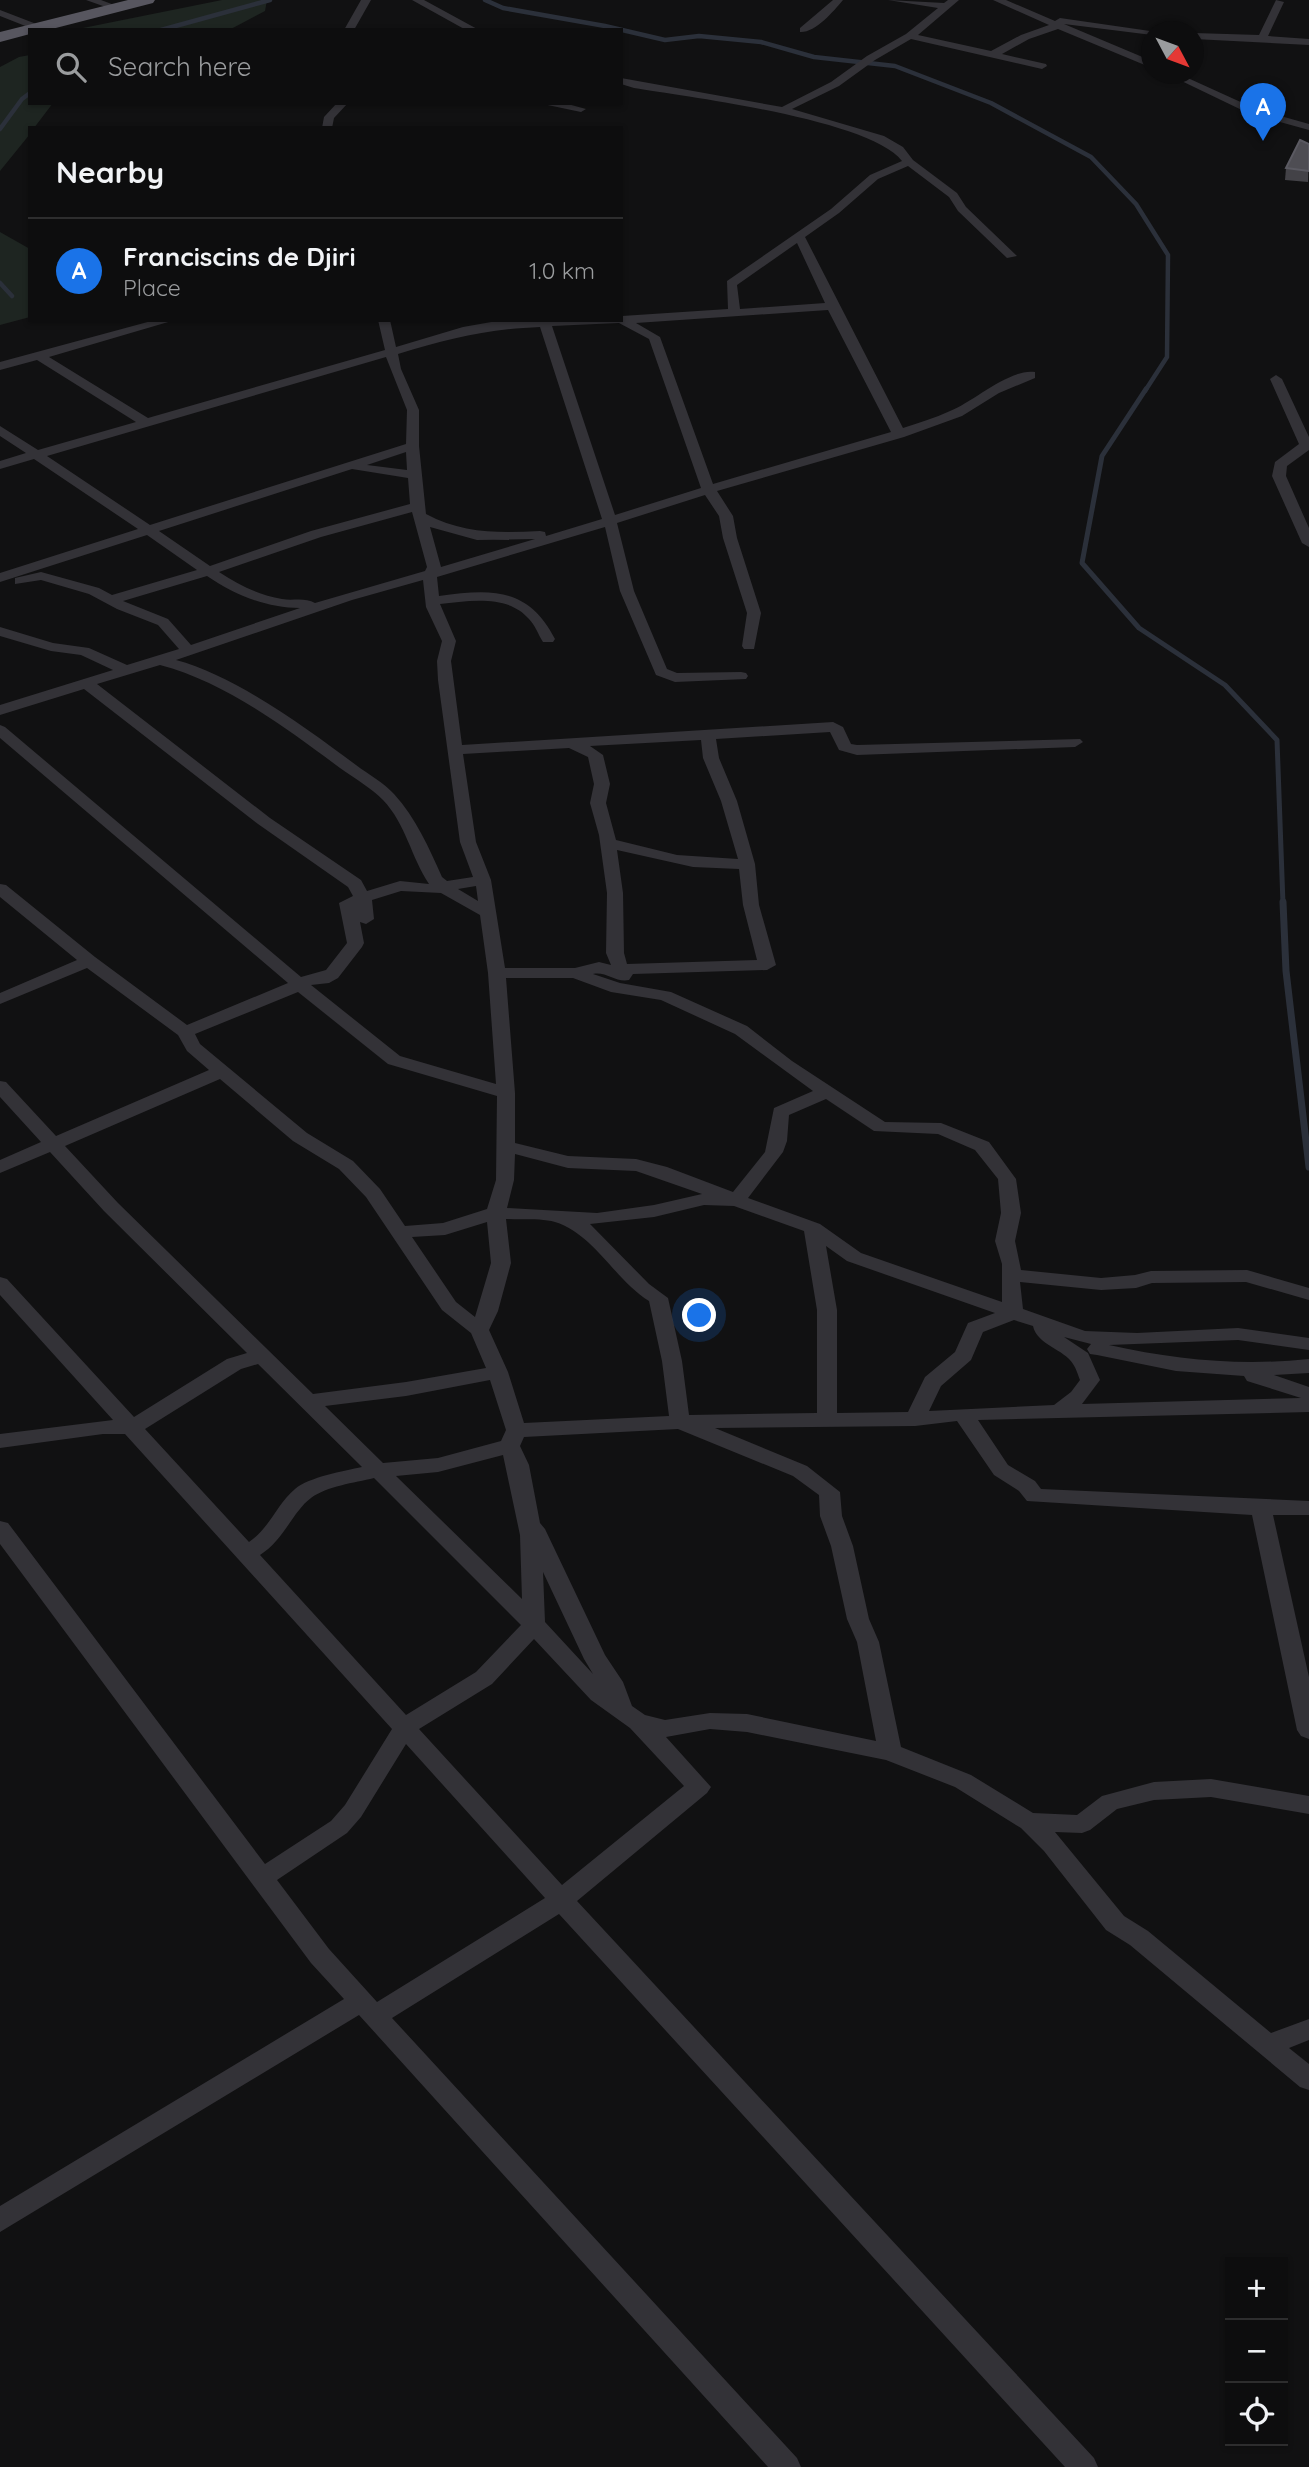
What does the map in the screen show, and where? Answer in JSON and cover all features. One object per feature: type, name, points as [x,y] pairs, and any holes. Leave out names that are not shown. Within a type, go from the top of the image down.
[{"type":"highway","points":[[32,28],[147,0]]},
{"type":"highway","points":[[0,37],[28,29]]},
{"type":"street","points":[[91,0],[117,8]]},
{"type":"street","points":[[350,28],[366,0]]},
{"type":"street","points":[[417,0],[470,28]]},
{"type":"street","points":[[803,30],[838,0]]},
{"type":"street","points":[[893,0],[949,3]]},
{"type":"street","points":[[998,0],[1141,61]]},
{"type":"street","points":[[1262,38],[1279,2]]},
{"type":"street","points":[[783,110],[835,84],[871,58],[910,36],[949,3]]},
{"type":"street","points":[[0,13],[36,27]]},
{"type":"street","points":[[1042,19],[1141,31]]},
{"type":"street","points":[[994,54],[1025,37],[1056,26]]},
{"type":"street","points":[[910,36],[1042,66]]},
{"type":"street","points":[[1204,36],[1309,42]]},
{"type":"street","points":[[623,81],[783,110],[873,135],[899,149],[909,162],[953,195],[962,209],[1011,256]]},
{"type":"street","points":[[1194,84],[1252,111],[1309,127]]},
{"type":"street","points":[[327,126],[329,117],[341,105]]},
{"type":"street","points":[[556,105],[581,109]]},
{"type":"street","points":[[734,312],[731,284],[799,236],[874,177],[909,162]]},
{"type":"street","points":[[799,236],[832,306],[899,434]]},
{"type":"street","points":[[623,320],[832,306]]},
{"type":"street","points":[[0,366],[162,322]]},
{"type":"street","points":[[385,322],[398,379],[413,410],[412,446],[418,511],[434,567],[430,575],[432,601],[449,641],[444,661],[445,680],[468,842],[482,880],[496,973],[506,1093],[505,1180],[496,1213],[501,1263],[488,1311],[479,1330]]},
{"type":"street","points":[[0,465],[467,330],[569,322]]},
{"type":"street","points":[[623,322],[654,337],[708,490],[720,503],[726,516],[730,538],[754,613],[749,646]]},
{"type":"street","points":[[544,323],[610,521],[627,591],[661,672],[675,678],[741,676]]},
{"type":"street","points":[[39,356],[145,422]]},
{"type":"street","points":[[0,710],[188,651],[331,602],[430,575],[899,434],[957,414],[995,390],[1031,375]]},
{"type":"street","points":[[1276,379],[1307,446],[1280,465],[1279,476],[1309,543]]},
{"type":"street","points":[[0,430],[238,592],[283,604],[331,602]]},
{"type":"street","points":[[0,578],[412,446]]},
{"type":"street","points":[[340,469],[366,467],[415,475]]},
{"type":"street","points":[[113,599],[209,571],[316,534],[418,511],[447,531],[468,535],[492,538],[572,532]]},
{"type":"street","points":[[0,585],[41,576],[113,599],[163,622],[188,651]]},
{"type":"street","points":[[432,601],[482,596],[525,607],[538,620],[548,639]]},
{"type":"street","points":[[269,601],[271,622]]},
{"type":"street","points":[[0,631],[51,647],[84,651],[125,670]]},
{"type":"street","points":[[159,660],[186,667],[248,699],[316,743],[388,796],[413,831],[431,874],[443,888],[487,912]]},
{"type":"street","points":[[86,683],[264,821],[355,884],[363,898],[366,919]]},
{"type":"street","points":[[456,750],[708,737],[833,727],[838,730],[843,744],[849,750],[1074,742]]},
{"type":"street","points":[[0,730],[299,984],[394,1060],[506,1093]]},
{"type":"street","points":[[623,976],[627,969],[767,965],[751,905],[747,864],[729,801],[711,758],[708,737]]},
{"type":"street","points":[[569,743],[595,755],[602,784],[598,803],[608,843],[615,892],[615,953],[623,976]]},
{"type":"street","points":[[608,843],[685,863],[709,866],[747,864]]},
{"type":"street","points":[[185,1032],[251,1007],[299,984],[332,974],[356,943],[347,903],[400,886],[443,888],[482,880]]},
{"type":"street","points":[[0,889],[89,961],[185,1032],[193,1047],[300,1137],[346,1165],[373,1192],[449,1306],[479,1330],[498,1372],[531,1535],[534,1624],[484,1678],[438,1704],[404,1728],[353,1811],[339,1827],[262,1878]]},
{"type":"street","points":[[0,999],[89,961]]},
{"type":"street","points":[[496,973],[575,973],[598,967],[623,976]]},
{"type":"street","points":[[575,973],[617,988],[665,996],[741,1030],[786,1065],[881,1127],[941,1129],[982,1146],[1007,1179],[1011,1213],[1005,1241],[1012,1264],[1013,1313]]},
{"type":"street","points":[[0,1167],[222,1071]]},
{"type":"street","points":[[0,1086],[111,1207],[379,1469],[534,1624],[599,1694],[630,1716],[699,1787],[561,1900],[0,2220]]},
{"type":"street","points":[[736,1200],[760,1172],[777,1145],[776,1125],[780,1112],[818,1095],[831,1093]]},
{"type":"street","points":[[506,1146],[568,1162],[648,1168],[813,1228],[854,1257],[1013,1313],[1085,1346],[1140,1360],[1208,1369],[1268,1371],[1309,1366]]},
{"type":"street","points":[[398,1232],[444,1229],[496,1213],[597,1219],[654,1211],[704,1199],[736,1200]]},
{"type":"street","points":[[554,1216],[586,1230],[642,1288],[658,1298],[672,1361],[680,1422]]},
{"type":"street","points":[[813,1228],[827,1310],[827,1420]]},
{"type":"street","points":[[1012,1275],[1124,1283],[1136,1283],[1151,1277],[1247,1276],[1309,1294]]},
{"type":"street","points":[[0,1283],[561,1900],[1084,2467]]},
{"type":"street","points":[[915,1419],[932,1382],[964,1355],[975,1328],[1013,1313]]},
{"type":"street","points":[[1035,1322],[1083,1337],[1116,1341],[1238,1334],[1309,1344]]},
{"type":"street","points":[[1035,1322],[1059,1344],[1082,1358],[1090,1380],[1078,1397],[1059,1411]]},
{"type":"street","points":[[0,1441],[103,1427],[133,1427],[234,1364],[255,1357],[266,1357]]},
{"type":"street","points":[[1236,1370],[1309,1394]]},
{"type":"street","points":[[310,1401],[405,1389],[498,1372]]},
{"type":"street","points":[[247,1554],[265,1542],[303,1493],[333,1481],[379,1469],[439,1465],[513,1438],[680,1422],[915,1419],[963,1414],[1309,1405]]},
{"type":"street","points":[[963,1414],[1001,1470],[1027,1486],[1035,1496],[1261,1508],[1309,1508]]},
{"type":"street","points":[[680,1422],[788,1466],[829,1492],[831,1516],[842,1546],[858,1619],[868,1642],[890,1752]]},
{"type":"street","points":[[1261,1508],[1308,1722]]},
{"type":"street","points":[[527,1516],[595,1659],[612,1682],[630,1716],[664,1728],[710,1721],[747,1723],[890,1752],[963,1781],[1029,1822],[1052,1844],[1115,1923],[1139,1938],[1309,2080]]},
{"type":"street","points":[[0,1528],[320,1956],[787,2467]]},
{"type":"street","points":[[1029,1822],[1082,1824],[1110,1802],[1154,1791],[1211,1788],[1309,1805]]},
{"type":"street","points":[[1268,2045],[1309,2029]]},
{"type":"shaded area","points":[[222,0],[267,0],[265,11],[233,28],[83,28]]},
{"type":"shaded area","points":[[28,55],[28,105],[51,105],[36,126],[28,126],[28,136],[0,171],[0,67]]},
{"type":"shaded area","points":[[0,232],[28,248],[28,318],[0,325]]},
{"type":"building","points":[[1300,140],[1309,144],[1309,171],[1286,168]]},
{"type":"waterway","points":[[168,28],[270,0]]},
{"type":"waterway","points":[[485,0],[503,8],[614,28]]},
{"type":"waterway","points":[[623,30],[665,40],[699,36],[761,42],[814,57],[895,66],[991,103],[1091,157],[1136,204],[1168,255],[1167,357],[1145,391]]},
{"type":"waterway","points":[[0,129],[28,94]]},
{"type":"waterway","points":[[0,283],[12,296]]},
{"type":"waterway","points":[[1146,389],[1102,456],[1082,563],[1139,628],[1225,685],[1277,740],[1283,904]]},
{"type":"waterway","points":[[1283,902],[1286,971],[1309,1167]]},
{"type":"place","name":"Franciscins de Djiri","points":[[1263,141]]}]
